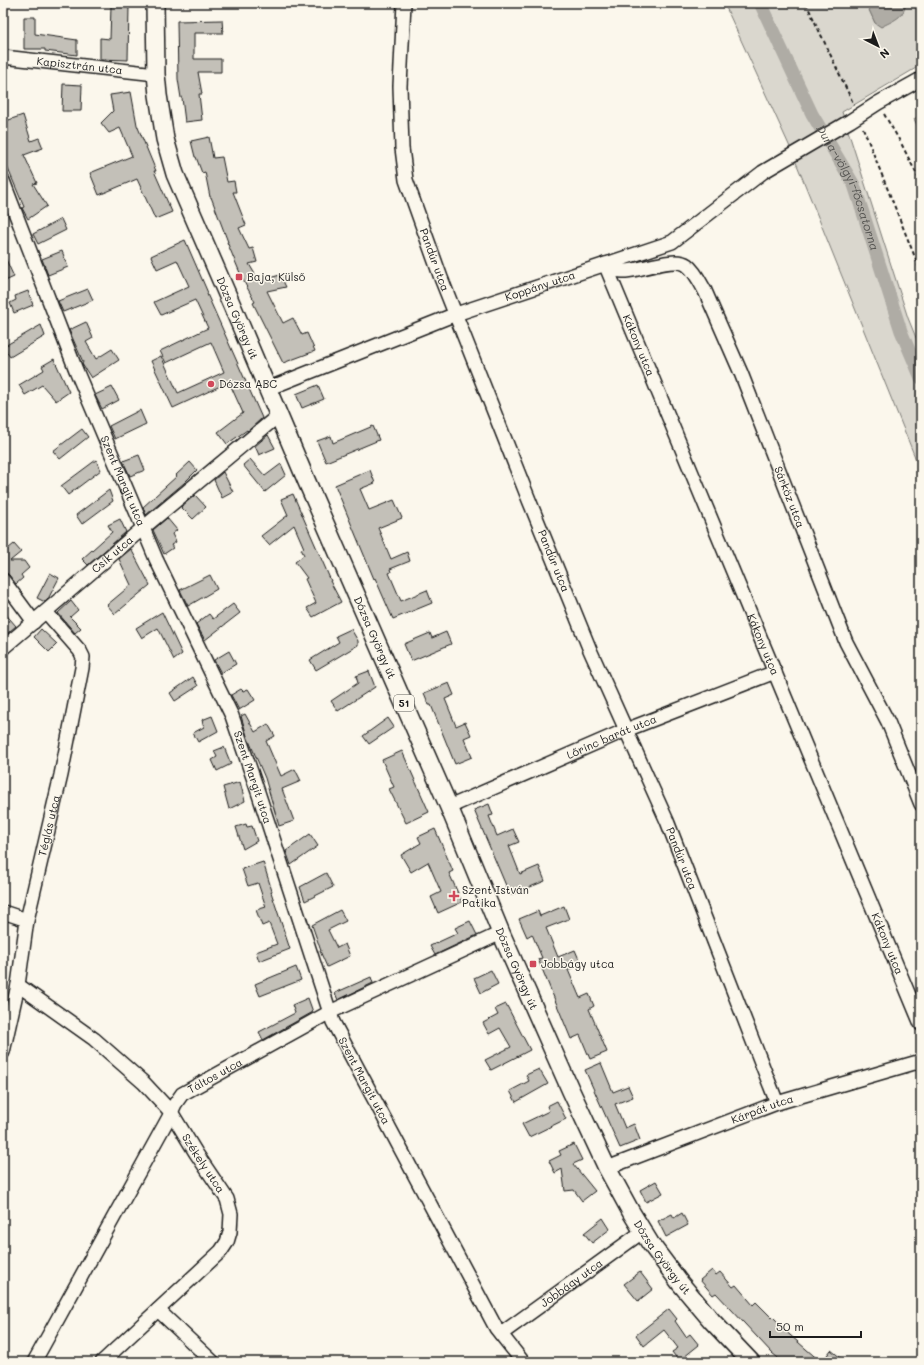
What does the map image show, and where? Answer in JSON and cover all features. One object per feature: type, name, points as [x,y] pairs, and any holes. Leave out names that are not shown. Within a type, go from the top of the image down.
[{"type":"main road","name":"Dózsa György út","points":[[155,3],[156,74],[162,126],[175,174],[307,482],[449,807],[501,933],[607,1168],[642,1232],[680,1283],[712,1321],[751,1362]]},
{"type":"street","name":"Pandúr utca","points":[[404,3],[400,86],[402,148],[406,180],[456,314],[529,500],[584,636],[666,821],[777,1103]]},
{"type":"street","name":"Kapisztrán utca","points":[[3,57],[156,74]]},
{"type":"street","name":"Koppány utca","points":[[267,389],[456,314],[607,267],[672,242],[763,172],[878,102],[921,79]]},
{"type":"street","name":"Szent Margit utca","points":[[3,181],[76,370],[156,559],[232,716],[333,1022],[496,1328],[523,1362]]},
{"type":"street","name":"Sárköz utca","points":[[607,267],[626,271],[671,262],[679,262],[686,264],[690,268],[702,286],[741,373],[846,642],[888,722],[921,804]]},
{"type":"street","name":"Kákony utca","points":[[607,267],[921,1024]]},
{"type":"street","name":"Csík utca","points":[[3,648],[143,528],[279,415]]},
{"type":"street","points":[[3,580],[34,622]]},
{"type":"street","name":"Téglás utca","points":[[3,1052],[18,985],[27,920],[61,775],[82,668],[83,657],[80,651],[46,612]]},
{"type":"street","name":"Lőrinc barát utca","points":[[449,807],[626,730],[775,672]]},
{"type":"street","points":[[3,912],[27,920]]},
{"type":"street","name":"Táltos utca","points":[[34,1362],[175,1104],[182,1094],[330,1012],[501,933]]},
{"type":"street","name":"Székely utca","points":[[18,985],[94,1039],[144,1083],[171,1112],[196,1153],[227,1198],[231,1214],[227,1242],[221,1251],[102,1362]]},
{"type":"street","name":"Kárpát utca","points":[[607,1168],[777,1103],[921,1061]]},
{"type":"street","name":"Jobbágy utca","points":[[501,1334],[642,1232]]},
{"type":"street","points":[[158,1310],[213,1362]]},
{"type":"path","points":[[806,3],[921,272]]},
{"type":"path","points":[[878,102],[921,183]]},
{"type":"shaded area","points":[[724,3],[866,3],[875,23],[905,8],[905,3],[921,3],[921,65],[842,112],[908,318],[921,350],[921,472],[789,145]]},
{"type":"shaded area","points":[[866,3],[905,3],[905,8],[898,18],[881,27],[875,23]]},
{"type":"shaded area","points":[[921,115],[921,133],[914,119]]},
{"type":"building","points":[[111,6],[129,6],[128,60],[100,59],[100,38],[110,39]]},
{"type":"building","points":[[24,17],[35,17],[35,34],[77,40],[77,55],[45,51],[45,49],[24,49]]},
{"type":"building","points":[[222,20],[223,33],[194,33],[194,59],[221,59],[221,72],[198,72],[202,94],[199,94],[202,120],[185,122],[178,79],[177,21]]},
{"type":"building","points":[[63,84],[82,85],[81,111],[62,111]]},
{"type":"building","points":[[131,92],[137,125],[156,171],[154,171],[172,212],[155,219],[137,179],[99,195],[90,173],[132,156],[120,128],[109,133],[101,123],[113,111],[110,95]]},
{"type":"building","points":[[23,115],[31,141],[39,138],[43,148],[24,155],[37,183],[33,184],[47,206],[28,219],[22,208],[24,207],[3,157],[3,122]]},
{"type":"building","points":[[209,137],[213,158],[222,157],[227,182],[234,181],[236,192],[233,192],[246,225],[239,228],[249,249],[253,248],[257,262],[249,264],[259,281],[280,275],[286,287],[267,291],[283,323],[293,318],[302,335],[307,333],[315,351],[283,363],[253,303],[255,302],[243,280],[210,197],[205,172],[202,173],[195,157],[191,141]]},
{"type":"building","points":[[61,219],[66,230],[38,244],[33,234]]},
{"type":"building","points":[[185,240],[208,293],[207,294],[262,418],[248,431],[247,430],[227,444],[218,432],[243,413],[229,382],[173,408],[151,361],[161,356],[178,393],[224,372],[211,342],[166,363],[160,351],[208,328],[195,300],[161,315],[154,302],[189,286],[177,260],[157,269],[151,256]]},
{"type":"building","points":[[62,251],[68,267],[48,275],[42,259]]},
{"type":"building","points":[[3,253],[14,277],[3,282]]},
{"type":"building","points":[[88,289],[93,300],[63,312],[58,301]]},
{"type":"building","points":[[28,291],[33,305],[14,313],[10,303],[16,300],[15,296]]},
{"type":"building","points":[[86,322],[93,338],[86,342],[96,359],[112,349],[119,360],[91,378],[82,364],[83,362],[69,330]]},
{"type":"building","points":[[41,325],[45,336],[10,357],[3,347]]},
{"type":"building","points":[[54,359],[69,392],[56,401],[42,385],[25,395],[19,385],[44,370],[42,366]]},
{"type":"building","points":[[318,385],[324,399],[302,408],[296,394]]},
{"type":"building","points":[[112,387],[119,400],[102,409],[95,395]]},
{"type":"building","points":[[140,410],[146,424],[115,439],[109,426]]},
{"type":"building","points":[[373,426],[379,440],[326,462],[317,441],[331,436],[333,443]]},
{"type":"building","points":[[82,429],[88,437],[60,459],[53,451]]},
{"type":"building","points":[[268,435],[275,448],[259,455],[255,446]]},
{"type":"building","points":[[139,455],[145,470],[130,476],[123,461]]},
{"type":"building","points":[[250,459],[265,476],[281,464],[286,475],[265,492],[243,465]]},
{"type":"building","points":[[96,460],[101,470],[68,495],[61,486]]},
{"type":"building","points":[[190,462],[197,470],[146,515],[143,507]]},
{"type":"building","points":[[370,470],[375,483],[360,489],[369,510],[394,500],[402,518],[378,528],[391,559],[407,552],[410,561],[390,569],[391,572],[389,573],[401,601],[427,590],[432,603],[393,619],[375,578],[374,579],[335,485]]},
{"type":"building","points":[[223,472],[233,492],[222,498],[214,480]]},
{"type":"building","points":[[109,490],[113,501],[82,524],[76,515]]},
{"type":"building","points":[[293,494],[330,581],[341,602],[313,617],[307,608],[316,603],[305,579],[307,578],[295,562],[304,555],[301,549],[304,548],[294,525],[269,545],[261,536],[288,515],[281,499]]},
{"type":"building","points":[[195,495],[206,507],[193,519],[181,507]]},
{"type":"building","points":[[167,518],[177,530],[172,534],[176,542],[171,545],[173,548],[164,554],[153,530]]},
{"type":"building","points":[[120,519],[126,532],[88,565],[82,559],[112,532],[108,525]]},
{"type":"building","points":[[14,544],[21,552],[10,561],[24,561],[29,568],[21,575],[23,578],[16,584],[9,575],[3,572],[3,553]]},
{"type":"building","points":[[131,549],[150,585],[115,614],[107,605],[131,585],[119,559]]},
{"type":"building","points":[[50,573],[59,578],[45,602],[37,598]]},
{"type":"building","points":[[210,575],[217,589],[188,606],[180,590]]},
{"type":"building","points":[[71,601],[78,610],[70,617],[81,628],[75,633],[58,613]]},
{"type":"building","points":[[233,604],[240,613],[205,640],[196,624],[209,614],[213,619]]},
{"type":"building","points":[[3,611],[16,626],[3,637]]},
{"type":"building","points":[[162,612],[182,654],[174,660],[158,628],[142,638],[136,628]]},
{"type":"building","points":[[41,629],[57,644],[49,652],[34,637]]},
{"type":"building","points":[[351,629],[358,641],[358,645],[316,670],[310,660],[339,642],[336,636]]},
{"type":"building","points":[[446,632],[451,644],[411,661],[404,644],[430,633],[432,638]]},
{"type":"building","points":[[229,651],[236,664],[221,673],[214,660]]},
{"type":"building","points":[[369,671],[375,687],[338,711],[331,701],[358,683],[356,676]]},
{"type":"building","points":[[193,677],[198,686],[175,701],[170,693]]},
{"type":"building","points":[[449,683],[454,695],[445,699],[456,726],[465,722],[471,735],[464,738],[472,757],[455,764],[431,705],[429,705],[424,693]]},
{"type":"building","points":[[241,689],[243,691],[248,689],[255,700],[239,710],[231,695]]},
{"type":"building","points":[[245,714],[255,732],[268,724],[275,736],[266,741],[281,776],[295,769],[301,781],[282,789],[294,821],[279,826],[265,778],[247,736],[241,716]]},
{"type":"building","points":[[212,716],[218,731],[198,742],[193,733],[204,727],[202,720]]},
{"type":"building","points":[[388,718],[394,727],[369,744],[363,736]]},
{"type":"building","points":[[224,747],[231,764],[217,771],[212,760],[217,757],[214,751]]},
{"type":"building","points":[[402,751],[429,812],[406,823],[389,789],[394,787],[382,760]]},
{"type":"building","points":[[240,782],[245,801],[229,809],[223,787]]},
{"type":"building","points":[[489,804],[493,815],[489,816],[497,836],[513,829],[519,842],[509,846],[520,874],[539,866],[545,881],[510,895],[474,810]]},
{"type":"building","points":[[246,824],[247,827],[252,826],[257,841],[243,849],[236,827]]},
{"type":"building","points":[[435,829],[453,871],[449,873],[462,902],[438,913],[431,897],[441,892],[428,862],[411,872],[401,855],[421,843],[418,837]]},
{"type":"building","points":[[310,834],[318,846],[291,865],[286,851]]},
{"type":"building","points":[[263,862],[272,891],[271,892],[290,949],[259,961],[256,952],[277,944],[269,923],[262,926],[256,910],[266,907],[258,883],[248,886],[242,869]]},
{"type":"building","points":[[326,873],[333,887],[305,901],[300,887]]},
{"type":"building","points":[[564,906],[569,919],[546,928],[558,957],[575,950],[581,964],[568,970],[580,998],[589,994],[594,1006],[589,1009],[607,1052],[590,1059],[580,1035],[571,1039],[538,959],[542,958],[532,934],[527,937],[519,919],[538,911],[540,916]]},
{"type":"building","points":[[340,910],[346,921],[328,930],[337,948],[345,944],[350,956],[327,967],[320,951],[312,925]]},
{"type":"building","points":[[470,921],[477,935],[435,955],[430,946],[458,933],[455,928]]},
{"type":"building","points":[[296,967],[301,980],[260,996],[255,984]]},
{"type":"building","points":[[491,970],[498,984],[481,993],[474,978]]},
{"type":"building","points":[[371,977],[373,983],[338,1000],[335,993]]},
{"type":"building","points":[[308,998],[313,1012],[263,1040],[259,1032],[295,1013],[292,1005]]},
{"type":"building","points":[[506,1004],[530,1050],[491,1070],[485,1060],[511,1047],[500,1028],[489,1034],[483,1023],[498,1015],[495,1009]]},
{"type":"building","points":[[601,1063],[613,1092],[628,1086],[633,1097],[615,1104],[625,1128],[634,1124],[640,1140],[620,1148],[585,1070]]},
{"type":"building","points":[[539,1069],[548,1084],[516,1102],[510,1091],[529,1081],[526,1075]]},
{"type":"building","points":[[557,1101],[566,1119],[529,1137],[522,1124],[549,1111],[547,1106]]},
{"type":"building","points":[[574,1144],[582,1160],[573,1164],[595,1191],[582,1201],[574,1190],[565,1191],[562,1169],[555,1173],[549,1161],[561,1155],[559,1151]]},
{"type":"building","points":[[656,1181],[663,1193],[646,1202],[640,1190]]},
{"type":"building","points":[[682,1213],[688,1225],[666,1237],[658,1221],[672,1214],[674,1218]]},
{"type":"building","points":[[603,1218],[610,1229],[592,1243],[584,1233]]},
{"type":"building","points":[[712,1270],[716,1275],[720,1272],[733,1287],[736,1285],[753,1305],[756,1302],[784,1328],[783,1329],[821,1362],[783,1362],[772,1353],[716,1293],[713,1295],[700,1280]]},
{"type":"building","points":[[640,1272],[653,1289],[638,1301],[624,1284]]},
{"type":"building","points":[[669,1309],[677,1319],[675,1321],[686,1337],[690,1334],[699,1345],[679,1361],[672,1352],[678,1348],[664,1330],[644,1346],[636,1335]]},
{"type":"building","points":[[831,1350],[846,1362],[822,1362]]},
{"type":"waterway","name":"Duna-völgyi-főcsatorna","points":[[760,3],[812,114],[854,185],[901,331],[921,378]]},
{"type":"place","name":"Baja, Külső","points":[[239,277]]},
{"type":"place","name":"Dózsa ABC","points":[[211,384]]},
{"type":"place","name":"Szent István Patika","points":[[454,896]]},
{"type":"place","name":"Jobbágy utca","points":[[533,964]]}]
